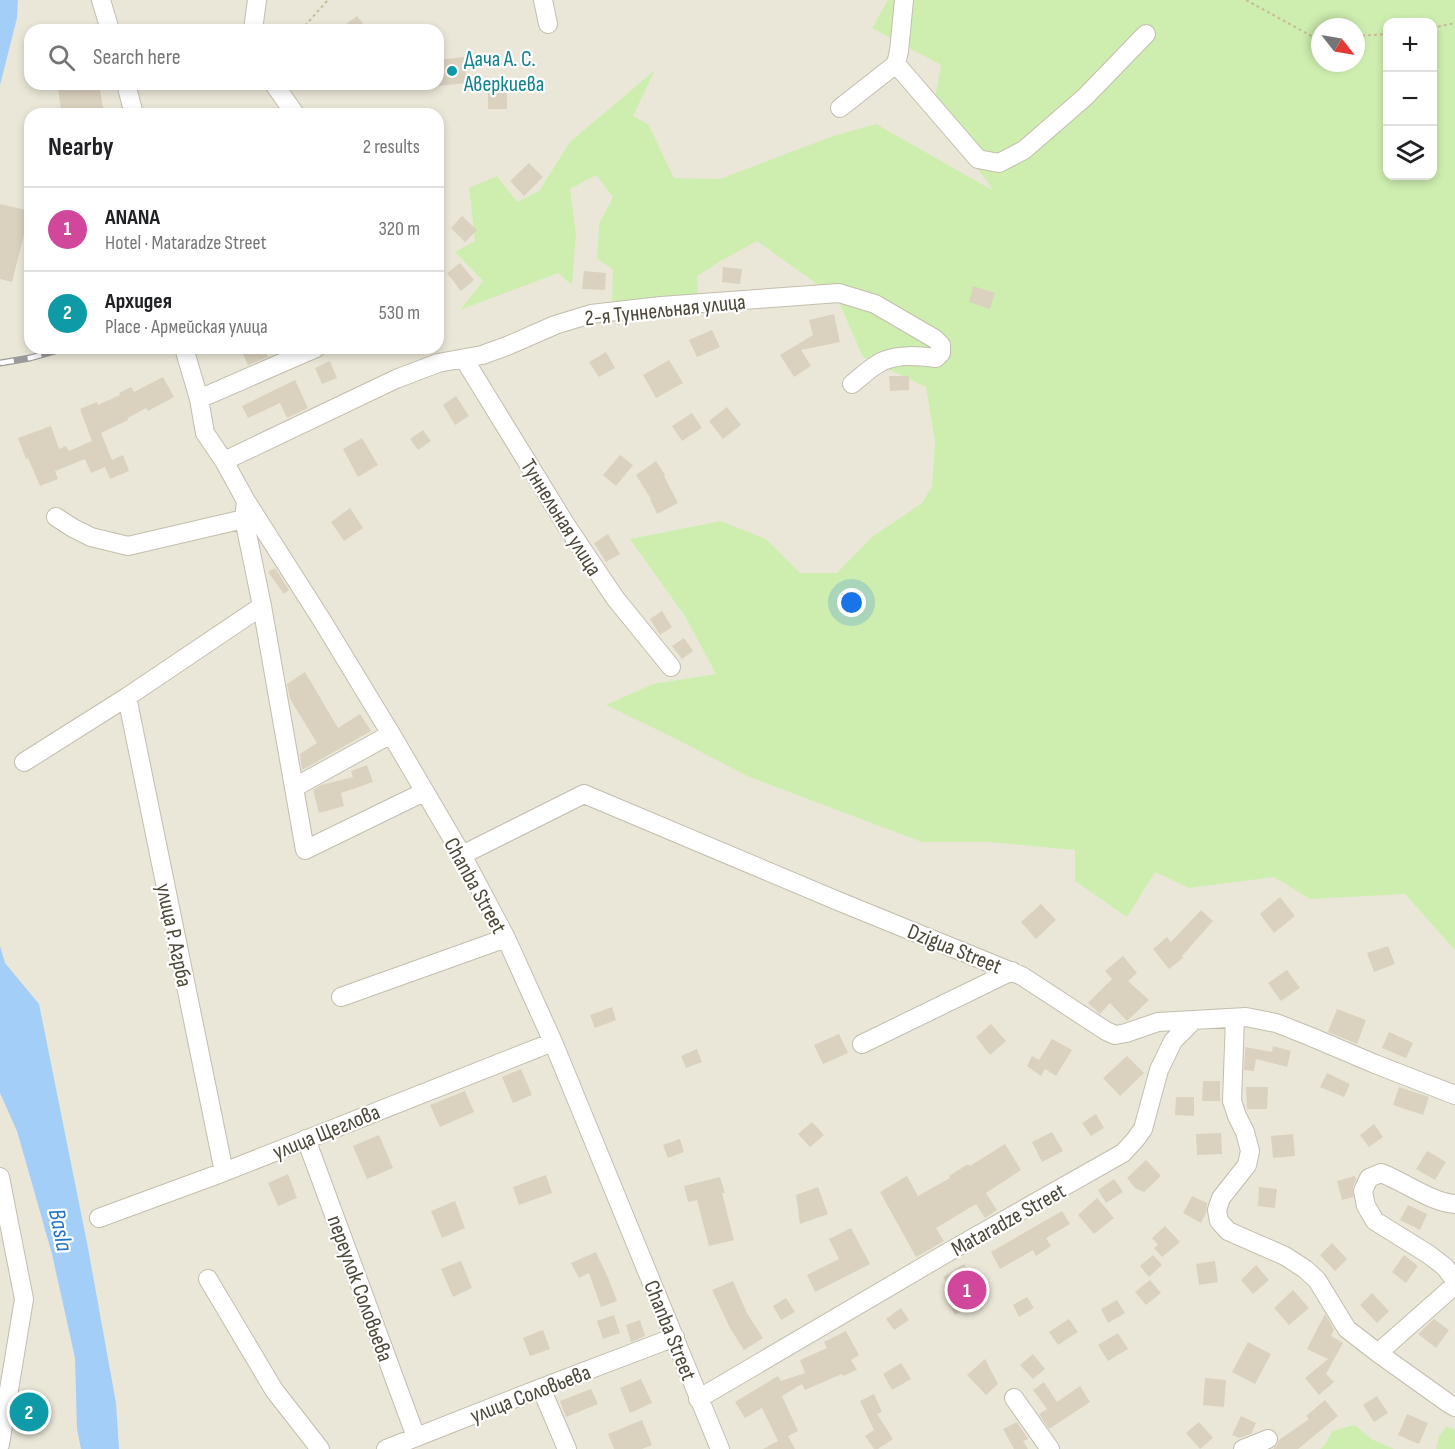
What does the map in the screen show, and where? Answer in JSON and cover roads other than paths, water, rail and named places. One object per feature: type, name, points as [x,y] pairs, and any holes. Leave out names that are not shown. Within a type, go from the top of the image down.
[{"type":"street","points":[[101,0],[108,24]]},
{"type":"street","points":[[254,24],[257,0]]},
{"type":"street","points":[[543,0],[548,24]]},
{"type":"street","points":[[840,108],[896,64],[904,0]]},
{"type":"street","points":[[896,64],[978,159],[999,163],[1024,150],[1085,97],[1146,34]]},
{"type":"street","points":[[128,90],[132,108]]},
{"type":"street","points":[[278,90],[291,108]]},
{"type":"street","name":"2-я Туннельная улица","points":[[224,461],[396,379],[438,363],[482,355],[555,325],[591,314],[661,306],[839,293],[875,304],[935,339],[941,345],[941,353],[936,358],[898,356],[882,362],[852,384]]},
{"type":"street","name":"Chanba Street","points":[[186,354],[199,399],[205,433],[224,461],[250,514],[392,734],[462,855],[506,938],[553,1042],[720,1449]]},
{"type":"street","points":[[199,399],[301,354]]},
{"type":"street","name":"Туннельная улица","points":[[464,359],[566,525],[615,598],[671,667]]},
{"type":"street","points":[[56,517],[91,537],[128,546],[250,514],[262,606],[305,850],[424,792]]},
{"type":"street","points":[[24,762],[127,698],[262,606]]},
{"type":"street","name":"улица Р. Агрба","points":[[127,698],[224,1172]]},
{"type":"street","points":[[294,788],[392,734]]},
{"type":"street","name":"Dzigua Street","points":[[462,855],[584,794],[838,901],[1012,971],[1115,1035],[1158,1022],[1246,1017],[1276,1023],[1455,1095]]},
{"type":"street","points":[[341,997],[506,938]]},
{"type":"street","points":[[862,1044],[1012,971]]},
{"type":"street","points":[[1235,1018],[1232,1101],[1250,1151],[1247,1165],[1221,1198],[1217,1210],[1219,1221],[1228,1230],[1285,1256],[1305,1269],[1317,1280],[1347,1329],[1455,1407]]},
{"type":"street","name":"Mataradze Street","points":[[698,1399],[950,1251],[1123,1153],[1143,1129],[1159,1071],[1173,1041],[1193,1021]]},
{"type":"street","name":"улица Щеглова","points":[[99,1218],[224,1172],[553,1042]]},
{"type":"street","name":"переулок Соловьева","points":[[306,1139],[416,1437]]},
{"type":"street","points":[[1378,1353],[1455,1283],[1445,1267],[1375,1221],[1366,1206],[1363,1191],[1369,1178],[1381,1173],[1415,1190],[1449,1204],[1455,1204]]},
{"type":"street","points":[[0,1177],[24,1299],[0,1444]]},
{"type":"street","points":[[208,1279],[274,1390],[320,1449]]},
{"type":"street","name":"улица Соловьева","points":[[386,1449],[675,1337]]},
{"type":"street","points":[[542,1388],[567,1449]]},
{"type":"street","points":[[1014,1398],[1050,1449]]},
{"type":"street","points":[[1243,1449],[1268,1439]]},
{"type":"water","points":[[0,0],[18,0],[17,18],[0,85]]},
{"type":"water","name":"Basla","points":[[0,946],[5,963],[39,1004],[88,1248],[116,1403],[119,1449],[81,1449],[77,1429],[75,1358],[52,1254],[17,1131],[0,1093]]},
{"type":"railway","points":[[0,363],[44,354]]},
{"type":"place","name":"Дача А. С. Аверкиева","points":[[452,71]]},
{"type":"place","name":"ANANA","points":[[967,1290]]},
{"type":"place","name":"Архидея","points":[[29,1412]]}]
